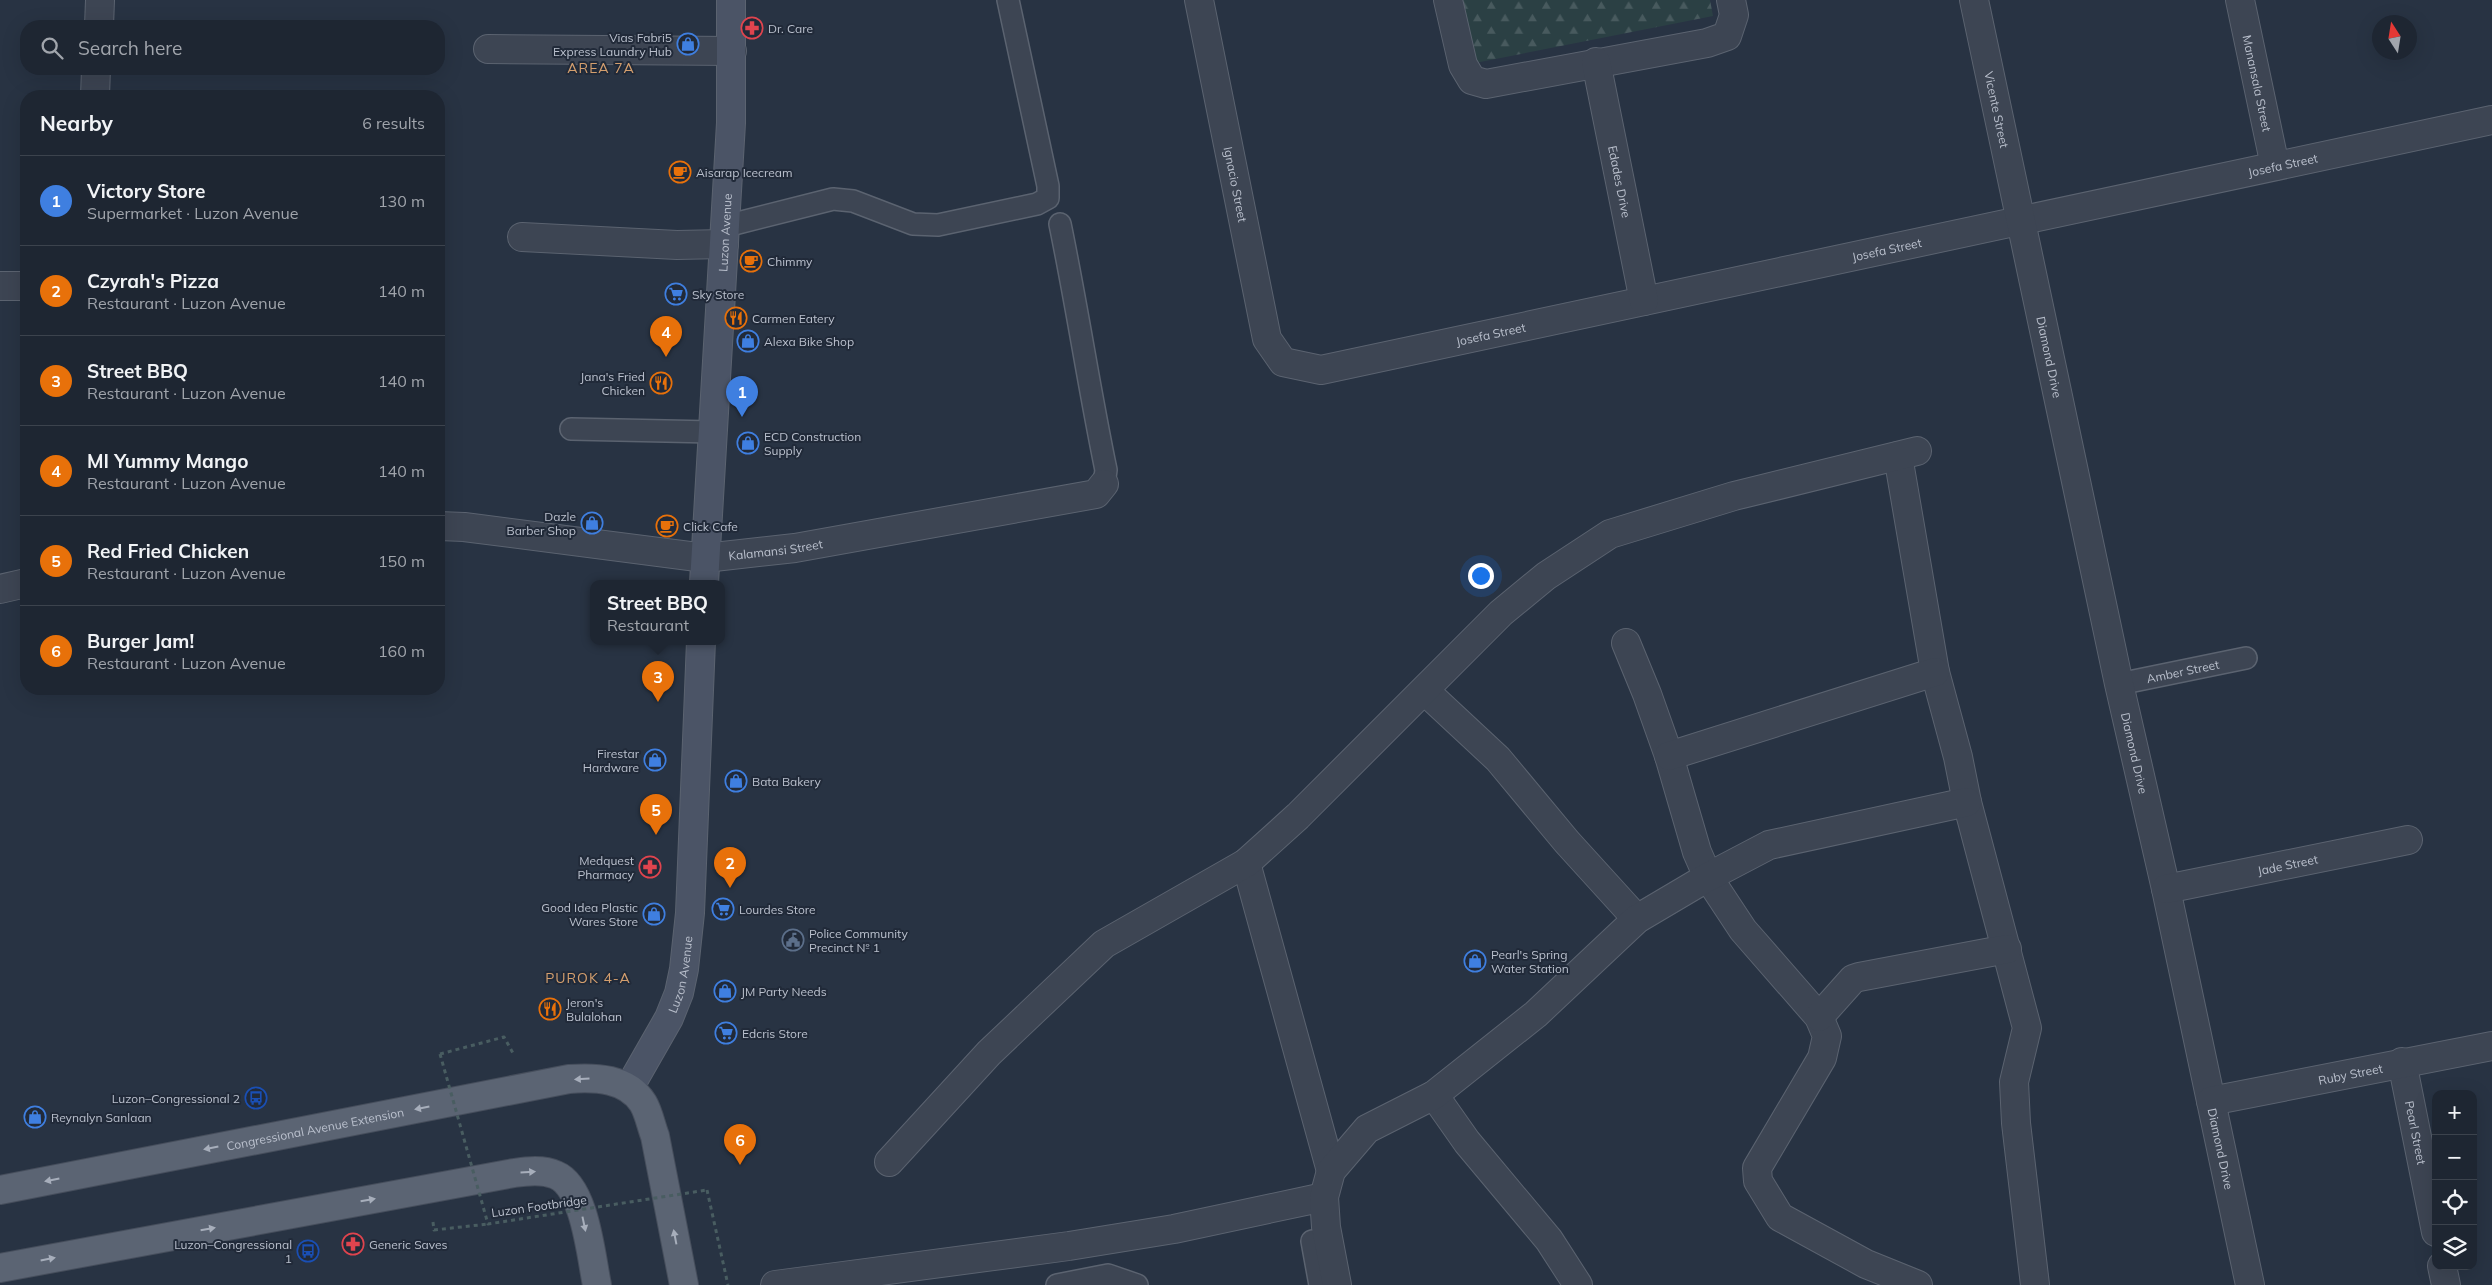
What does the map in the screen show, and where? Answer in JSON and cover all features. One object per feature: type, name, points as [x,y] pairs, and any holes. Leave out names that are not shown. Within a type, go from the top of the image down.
[{"type":"main road","name":"Luzon Avenue","points":[[704,571],[731,124],[731,0]]},
{"type":"main road","name":"Luzon Avenue","points":[[629,1088],[669,1018],[679,993],[684,968],[690,914],[702,645]]},
{"type":"main road","name":"Congressional Avenue Extension","points":[[0,1190],[569,1079],[588,1078],[604,1080],[629,1088]]},
{"type":"main road","points":[[629,1088],[644,1104],[654,1136],[684,1285]]},
{"type":"main road","points":[[0,1268],[514,1173],[543,1172],[556,1174],[566,1180],[578,1200],[598,1285]]},
{"type":"street","points":[[99,20],[100,0]]},
{"type":"street","name":"Ignacio Street","points":[[1199,0],[1266,339],[1283,362]]},
{"type":"street","points":[[1448,0],[1463,65],[1472,80],[1486,84],[1596,62],[1707,43],[1727,36],[1734,15],[1731,0]]},
{"type":"street","name":"Vicente Street","points":[[1974,0],[2022,221]]},
{"type":"street","name":"Manansala Street","points":[[2240,0],[2275,166]]},
{"type":"street","points":[[488,49],[732,51]]},
{"type":"street","name":"Edades Drive","points":[[1596,62],[1644,301]]},
{"type":"street","points":[[95,90],[96,75]]},
{"type":"street","name":"Josefa Street","points":[[1283,362],[1321,370],[2492,120]]},
{"type":"street","name":"Diamond Drive","points":[[2022,221],[2119,684],[2166,889],[2250,1285]]},
{"type":"street","points":[[522,237],[677,245],[725,235]]},
{"type":"street","points":[[0,286],[20,286]]},
{"type":"street","points":[[889,1162],[989,1053],[1104,944],[1246,863],[1298,816],[1501,613],[1546,576],[1610,534],[1734,496],[1907,453],[1936,672],[1958,757],[1967,802],[2027,1028],[2014,1082],[2016,1123],[2035,1285]]},
{"type":"street","name":"Kalamansi Street","points":[[445,526],[464,527],[704,571],[795,548],[1096,494],[1104,484]]},
{"type":"street","points":[[0,589],[20,584]]},
{"type":"street","points":[[1626,643],[1669,756],[1697,852],[1708,877],[1743,930],[1819,1017],[1827,1036],[1822,1058],[1756,1168],[1758,1181],[1780,1218],[1870,1274],[1918,1285]]},
{"type":"street","points":[[1669,756],[1936,672]]},
{"type":"street","points":[[1425,691],[1498,759],[1567,842],[1637,919]]},
{"type":"street","points":[[1337,1285],[1326,1227],[1324,1197],[1331,1171],[1367,1129],[1434,1095],[1536,1014],[1637,919],[1708,877],[1769,845],[1967,802]]},
{"type":"street","name":"Jade Street","points":[[2166,889],[2408,840]]},
{"type":"street","points":[[1246,863],[1331,1171]]},
{"type":"street","points":[[1819,1017],[1853,979],[2007,949]]},
{"type":"street","name":"Ruby Street","points":[[2211,1101],[2402,1062],[2492,1046]]},
{"type":"street","name":"Pearl Street","points":[[2402,1062],[2435,1225]]},
{"type":"street","points":[[1434,1095],[1467,1142],[1548,1240],[1578,1285]]},
{"type":"street","points":[[775,1285],[1069,1246],[1174,1228],[1324,1197]]},
{"type":"street","points":[[2443,1270],[2446,1285]]},
{"type":"lane","points":[[725,235],[833,199],[853,200],[913,224],[938,225],[1037,204],[1048,198],[1048,186],[1008,0]]},
{"type":"lane","points":[[1060,224],[1079,314],[1084,363],[1106,470],[1104,484]]},
{"type":"lane","points":[[571,429],[712,432]]},
{"type":"lane","name":"Amber Street","points":[[2119,684],[2246,658]]},
{"type":"lane","points":[[1312,1241],[1320,1285]]},
{"type":"lane","points":[[1057,1285],[1108,1275],[1137,1285]]},
{"type":"path","name":"Luzon Footbridge","points":[[504,1037],[440,1054],[488,1224],[707,1190],[728,1285]]},
{"type":"path","points":[[434,1230],[488,1224]]},
{"type":"green space","points":[[1457,0],[1710,0],[1713,16],[1470,64]]},
{"type":"place","name":"Dr. Care","points":[[752,28]]},
{"type":"place","name":"Vias Fabri5 Express Laundry Hub","points":[[688,44]]},
{"type":"place","name":"Aisarap Icecream","points":[[680,172]]},
{"type":"place","name":"Chimmy","points":[[751,261]]},
{"type":"place","name":"Sky Store","points":[[676,294]]},
{"type":"place","name":"Carmen Eatery","points":[[736,318]]},
{"type":"place","name":"Alexa Bike Shop","points":[[748,341]]},
{"type":"place","name":"MI Yummy Mango","points":[[666,357]]},
{"type":"place","name":"Jana's Fried Chicken","points":[[661,383]]},
{"type":"place","name":"Victory Store","points":[[742,417]]},
{"type":"place","name":"ECD Construction Supply","points":[[748,443]]},
{"type":"place","name":"Dazle Barber Shop","points":[[592,523]]},
{"type":"place","name":"Click Cafe","points":[[667,526]]},
{"type":"place","name":"Street BBQ","points":[[658,702]]},
{"type":"place","name":"Firestar Hardware","points":[[655,760]]},
{"type":"place","name":"Bata Bakery","points":[[736,781]]},
{"type":"place","name":"Red Fried Chicken","points":[[656,835]]},
{"type":"place","name":"Medquest Pharmacy","points":[[650,867]]},
{"type":"place","name":"Czyrah's Pizza","points":[[730,888]]},
{"type":"place","name":"Lourdes Store","points":[[723,909]]},
{"type":"place","name":"Good Idea Plastic Wares Store","points":[[654,914]]},
{"type":"place","name":"Police Community Precinct № 1","points":[[793,940]]},
{"type":"place","name":"Pearl's Spring Water Station","points":[[1475,961]]},
{"type":"place","name":"JM Party Needs","points":[[725,991]]},
{"type":"place","name":"Jeron's Bulalohan","points":[[550,1009]]},
{"type":"place","name":"Edcris Store","points":[[726,1033]]},
{"type":"place","name":"Luzon–Congressional 2","points":[[256,1098]]},
{"type":"place","name":"Reynalyn Sanlaan","points":[[35,1117]]},
{"type":"place","name":"Burger Jam!","points":[[740,1165]]},
{"type":"place","name":"Generic Saves","points":[[353,1244]]},
{"type":"place","name":"Luzon–Congressional 1","points":[[308,1251]]},
{"type":"district","name":"AREA 7A","points":[[601,68]]},
{"type":"district","name":"PUROK 4-A","points":[[588,978]]}]
